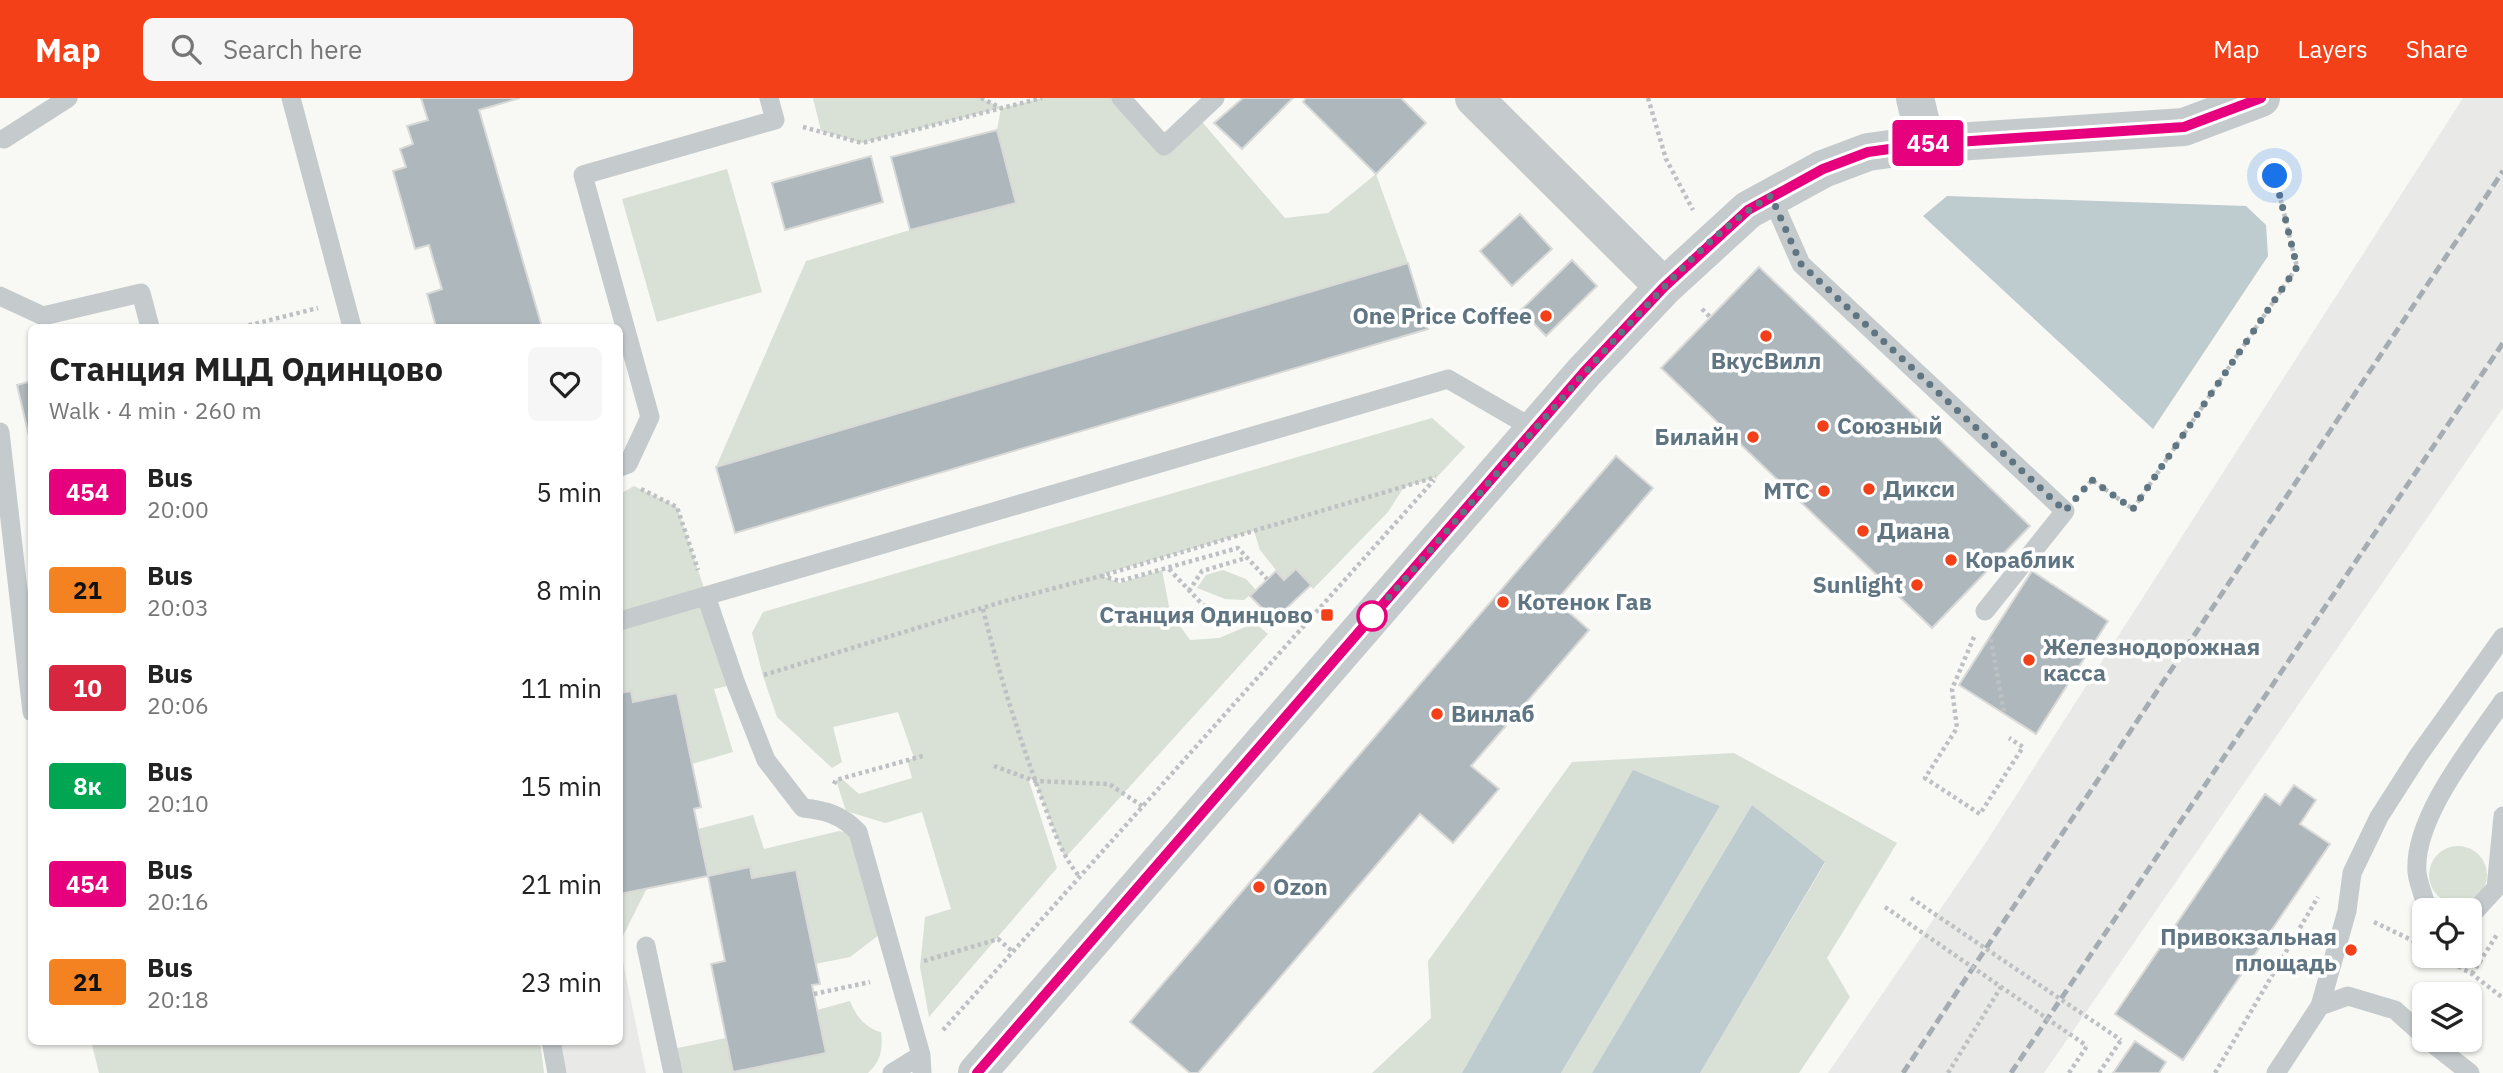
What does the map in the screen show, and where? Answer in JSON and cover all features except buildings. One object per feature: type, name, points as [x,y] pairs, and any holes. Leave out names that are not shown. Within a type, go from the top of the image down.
[{"type":"street","points":[[1474,98],[1664,287]]},
{"type":"street","points":[[1915,98],[1926,144]]},
{"type":"street","points":[[977,1073],[1534,429],[1664,287],[1748,210],[1823,169],[1868,152],[1926,144],[2184,127],[2261,98]]},
{"type":"lane","points":[[5,139],[68,98]]},
{"type":"lane","points":[[291,98],[351,324]]},
{"type":"lane","points":[[623,466],[628,464],[650,417],[583,175],[775,120],[769,98]]},
{"type":"lane","points":[[1121,98],[1164,146],[1214,98]]},
{"type":"lane","points":[[1771,196],[1801,264],[2065,511],[1985,611]]},
{"type":"lane","points":[[0,296],[43,316],[141,293],[149,324]]},
{"type":"lane","points":[[623,620],[1448,379],[1534,429]]},
{"type":"lane","points":[[0,432],[28,677]]},
{"type":"lane","points":[[706,596],[766,760],[803,808],[822,810],[849,822],[858,832],[922,1064],[892,1073]]},
{"type":"lane","points":[[2276,1073],[2320,1006],[2347,911],[2353,873],[2379,817],[2418,756],[2503,637]]},
{"type":"lane","points":[[2424,898],[2417,872],[2421,838],[2452,774],[2503,701]]},
{"type":"lane","points":[[2482,903],[2496,888],[2503,816]]},
{"type":"lane","points":[[646,946],[673,1073]]},
{"type":"lane","points":[[2320,1006],[2348,996],[2395,1010],[2412,1025]]},
{"type":"lane","points":[[552,1045],[557,1073]]},
{"type":"lane","points":[[2444,1052],[2470,1073]]},
{"type":"path","points":[[981,98],[1002,108]]},
{"type":"path","points":[[775,120],[862,143],[1042,98]]},
{"type":"path","points":[[1648,98],[1666,159]]},
{"type":"path","points":[[2065,511],[2092,480],[2133,509],[2297,267],[2275,176]]},
{"type":"path","points":[[254,324],[346,301]]},
{"type":"path","points":[[1702,309],[1710,317]]},
{"type":"path","points":[[736,684],[1005,601],[1101,576],[1437,477],[1079,876],[922,1064]]},
{"type":"path","points":[[634,486],[677,507],[706,596]]},
{"type":"path","points":[[1234,537],[1238,548],[1267,579]]},
{"type":"path","points":[[1101,576],[1120,581],[1238,548]]},
{"type":"path","points":[[1189,591],[1202,571],[1246,558]]},
{"type":"path","points":[[1168,568],[1202,604],[1221,617],[1247,621],[1264,610]]},
{"type":"path","points":[[982,610],[996,663],[1035,781],[1065,858],[1079,876]]},
{"type":"path","points":[[1985,611],[2004,713]]},
{"type":"path","points":[[1985,611],[1952,689],[1957,728],[1925,778],[1980,814],[2023,747],[2009,738]]},
{"type":"path","points":[[822,810],[836,780],[926,755]]},
{"type":"path","points":[[994,766],[1035,781],[1110,785],[1142,806]]},
{"type":"path","points":[[1911,898],[2121,1040],[2099,1073]]},
{"type":"path","points":[[1885,907],[2087,1046],[2069,1073]]},
{"type":"path","points":[[2472,974],[2503,926]]},
{"type":"path","points":[[921,962],[998,939],[1013,952]]},
{"type":"path","points":[[2461,968],[2503,998]]},
{"type":"path","points":[[814,994],[899,976]]},
{"type":"path","points":[[1948,1073],[2001,987]]},
{"type":"shaded area","points":[[813,98],[981,98],[1002,108],[1042,98],[1121,98],[1164,146],[1196,115],[1285,218],[1328,213],[1376,174],[1408,263],[716,467],[806,261],[1016,202],[997,130],[1001,108],[862,143],[821,131]]},
{"type":"shaded area","points":[[2463,98],[2503,98],[2503,408],[2044,1073],[1828,1073],[1983,847]]},
{"type":"shaded area","points":[[727,169],[762,292],[657,322],[622,199]]},
{"type":"shaded area","points":[[1947,196],[2246,206],[2266,225],[2268,256],[2153,429],[1923,216]]},
{"type":"shaded area","points":[[1432,418],[1465,447],[1437,477],[1404,487],[1388,512],[1313,589],[1296,569],[1284,580],[1260,550],[1254,531],[1100,575],[1120,583],[1162,570],[1170,612],[1190,640],[1219,638],[1255,623],[1268,634],[1065,858],[1035,781],[1028,778],[1057,868],[929,1017],[920,967],[925,917],[951,909],[922,812],[885,823],[846,811],[836,780],[842,779],[859,794],[912,778],[907,760],[914,758],[898,712],[833,727],[842,762],[832,768],[777,717],[752,633],[763,612]]},
{"type":"shaded area","points":[[634,486],[677,507],[736,684],[714,689],[733,752],[692,764],[677,693],[633,702],[631,691],[623,692],[623,492]]},
{"type":"shaded area","points":[[1223,570],[1246,579],[1256,590],[1244,600],[1225,599],[1197,588],[1206,575]]},
{"type":"shaded area","points":[[1734,753],[1897,843],[1827,958],[1850,997],[1799,1073],[1700,1073],[1825,863],[1752,805],[1592,1073],[1561,1073],[1720,806],[1633,771],[1462,1073],[1372,1073],[1431,1018],[1428,961],[1572,762]]},
{"type":"shaded area","points":[[1633,770],[1720,806],[1561,1073],[1462,1073]]},
{"type":"shaded area","points":[[1752,805],[1825,862],[1700,1073],[1592,1073]]},
{"type":"shaded area","points":[[753,815],[764,849],[839,831],[849,833],[879,935],[850,957],[815,964],[796,870],[752,878],[749,867],[708,876],[698,829]]},
{"type":"shaded area","points":[[2447,848],[2469,848],[2482,859],[2486,869],[2485,886],[2475,898],[2441,898],[2431,886],[2431,864]]},
{"type":"shaded area","points":[[647,888],[623,936],[623,893]]},
{"type":"shaded area","points":[[623,962],[646,1073],[566,1073],[561,1045],[623,1045]]},
{"type":"shaded area","points":[[850,1001],[862,1021],[881,1032],[880,1054],[868,1073],[679,1073],[673,1049],[726,1038],[733,1071],[826,1053],[817,1010]]},
{"type":"shaded area","points":[[92,1045],[540,1045],[544,1073],[99,1073]]},
{"type":"railway","points":[[1903,1073],[2503,171]]},
{"type":"railway","points":[[2011,1073],[2503,343]]},
{"type":"bus line","name":"454","points":[[977,1073],[1584,372],[1664,287],[1748,210],[1823,169],[1868,152],[1926,144],[2184,127],[2261,98]]},
{"type":"place","name":"One Price Coffee","points":[[1546,316]]},
{"type":"place","name":"ВкусВилл","points":[[1766,336]]},
{"type":"place","name":"Союзный","points":[[1823,426]]},
{"type":"place","name":"Билайн","points":[[1753,437]]},
{"type":"place","name":"Дикси","points":[[1869,489]]},
{"type":"place","name":"МТС","points":[[1824,491]]},
{"type":"place","name":"Диана","points":[[1863,531]]},
{"type":"place","name":"Кораблик","points":[[1951,560]]},
{"type":"place","name":"Sunlight","points":[[1917,585]]},
{"type":"place","name":"Котенок Гав","points":[[1503,602]]},
{"type":"place","name":"Станция Одинцово","points":[[1327,615]]},
{"type":"place","name":"Железнодорожная касса","points":[[2029,660]]},
{"type":"place","name":"Винлаб","points":[[1437,714]]},
{"type":"place","name":"Ozon","points":[[1259,887]]},
{"type":"place","name":"Привокзальная площадь","points":[[2351,950]]},
{"type":"route","points":[[1372,616],[1567,391],[1664,287],[1748,210],[1771,196],[1801,264],[2065,511],[2092,480],[2133,509],[2297,267],[2275,176]]}]
